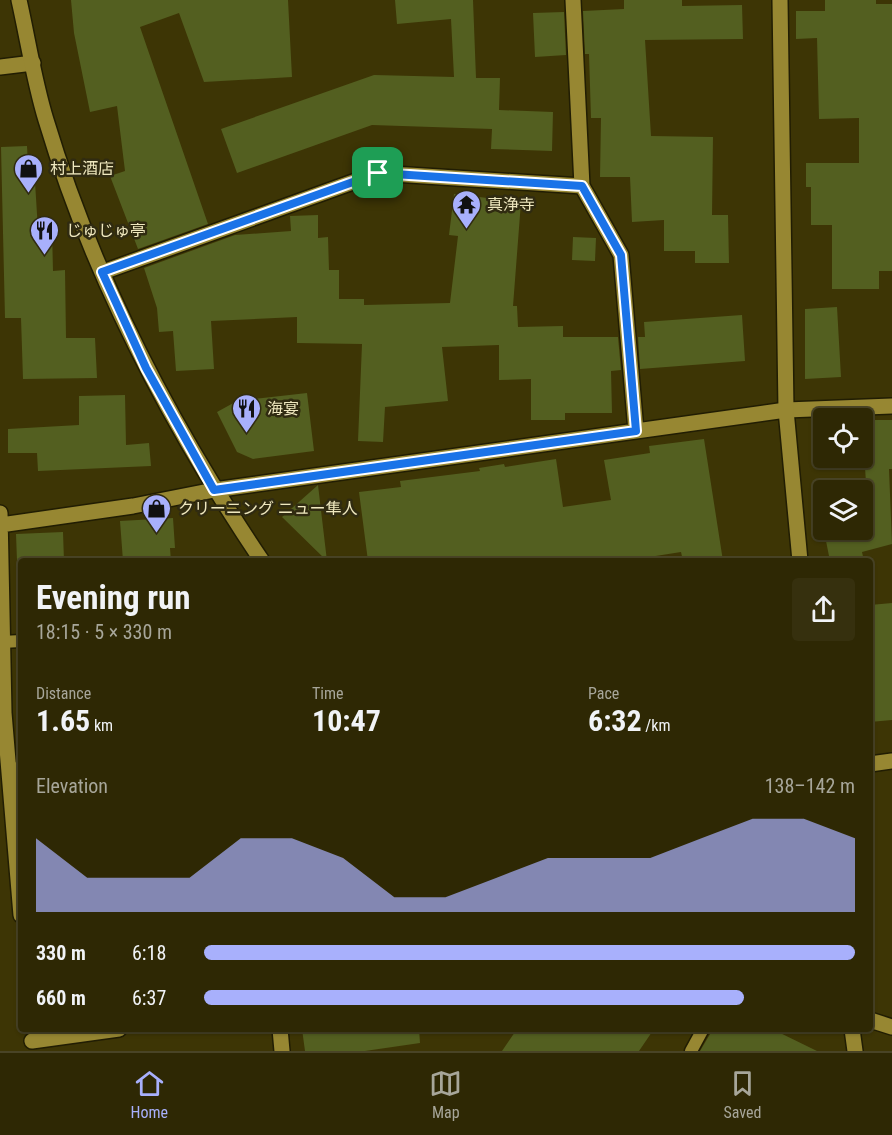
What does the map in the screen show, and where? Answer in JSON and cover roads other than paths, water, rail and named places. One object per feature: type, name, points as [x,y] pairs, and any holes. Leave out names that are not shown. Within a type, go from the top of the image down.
[{"type":"street","points":[[19,0],[45,119],[102,272],[146,368],[214,490],[260,558]]},
{"type":"street","points":[[573,0],[582,186],[621,255],[636,431]]},
{"type":"street","points":[[780,0],[786,410],[800,558]]},
{"type":"street","points":[[0,67],[33,63]]},
{"type":"street","points":[[102,272],[378,173],[582,186]]},
{"type":"street","points":[[0,525],[133,506],[214,490],[786,410],[892,406]]},
{"type":"street","points":[[0,513],[2,714],[15,768],[18,842]]},
{"type":"street","points":[[873,764],[892,761]]},
{"type":"street","points":[[873,1021],[892,1027]]},
{"type":"street","points":[[32,1040],[95,1032]]},
{"type":"street","points":[[280,1032],[282,1051]]},
{"type":"street","points":[[852,1032],[855,1051]]},
{"type":"lane","points":[[2,642],[18,641]]},
{"type":"lane","points":[[692,1051],[702,1032]]},
{"type":"place","name":"村上酒店","points":[[29,194]]},
{"type":"place","name":"真浄寺","points":[[466,230]]},
{"type":"place","name":"じゅじゅ亭","points":[[45,256]]},
{"type":"place","name":"海宴","points":[[246,434]]},
{"type":"place","name":"クリーニング ニュー隼人","points":[[157,534]]}]
